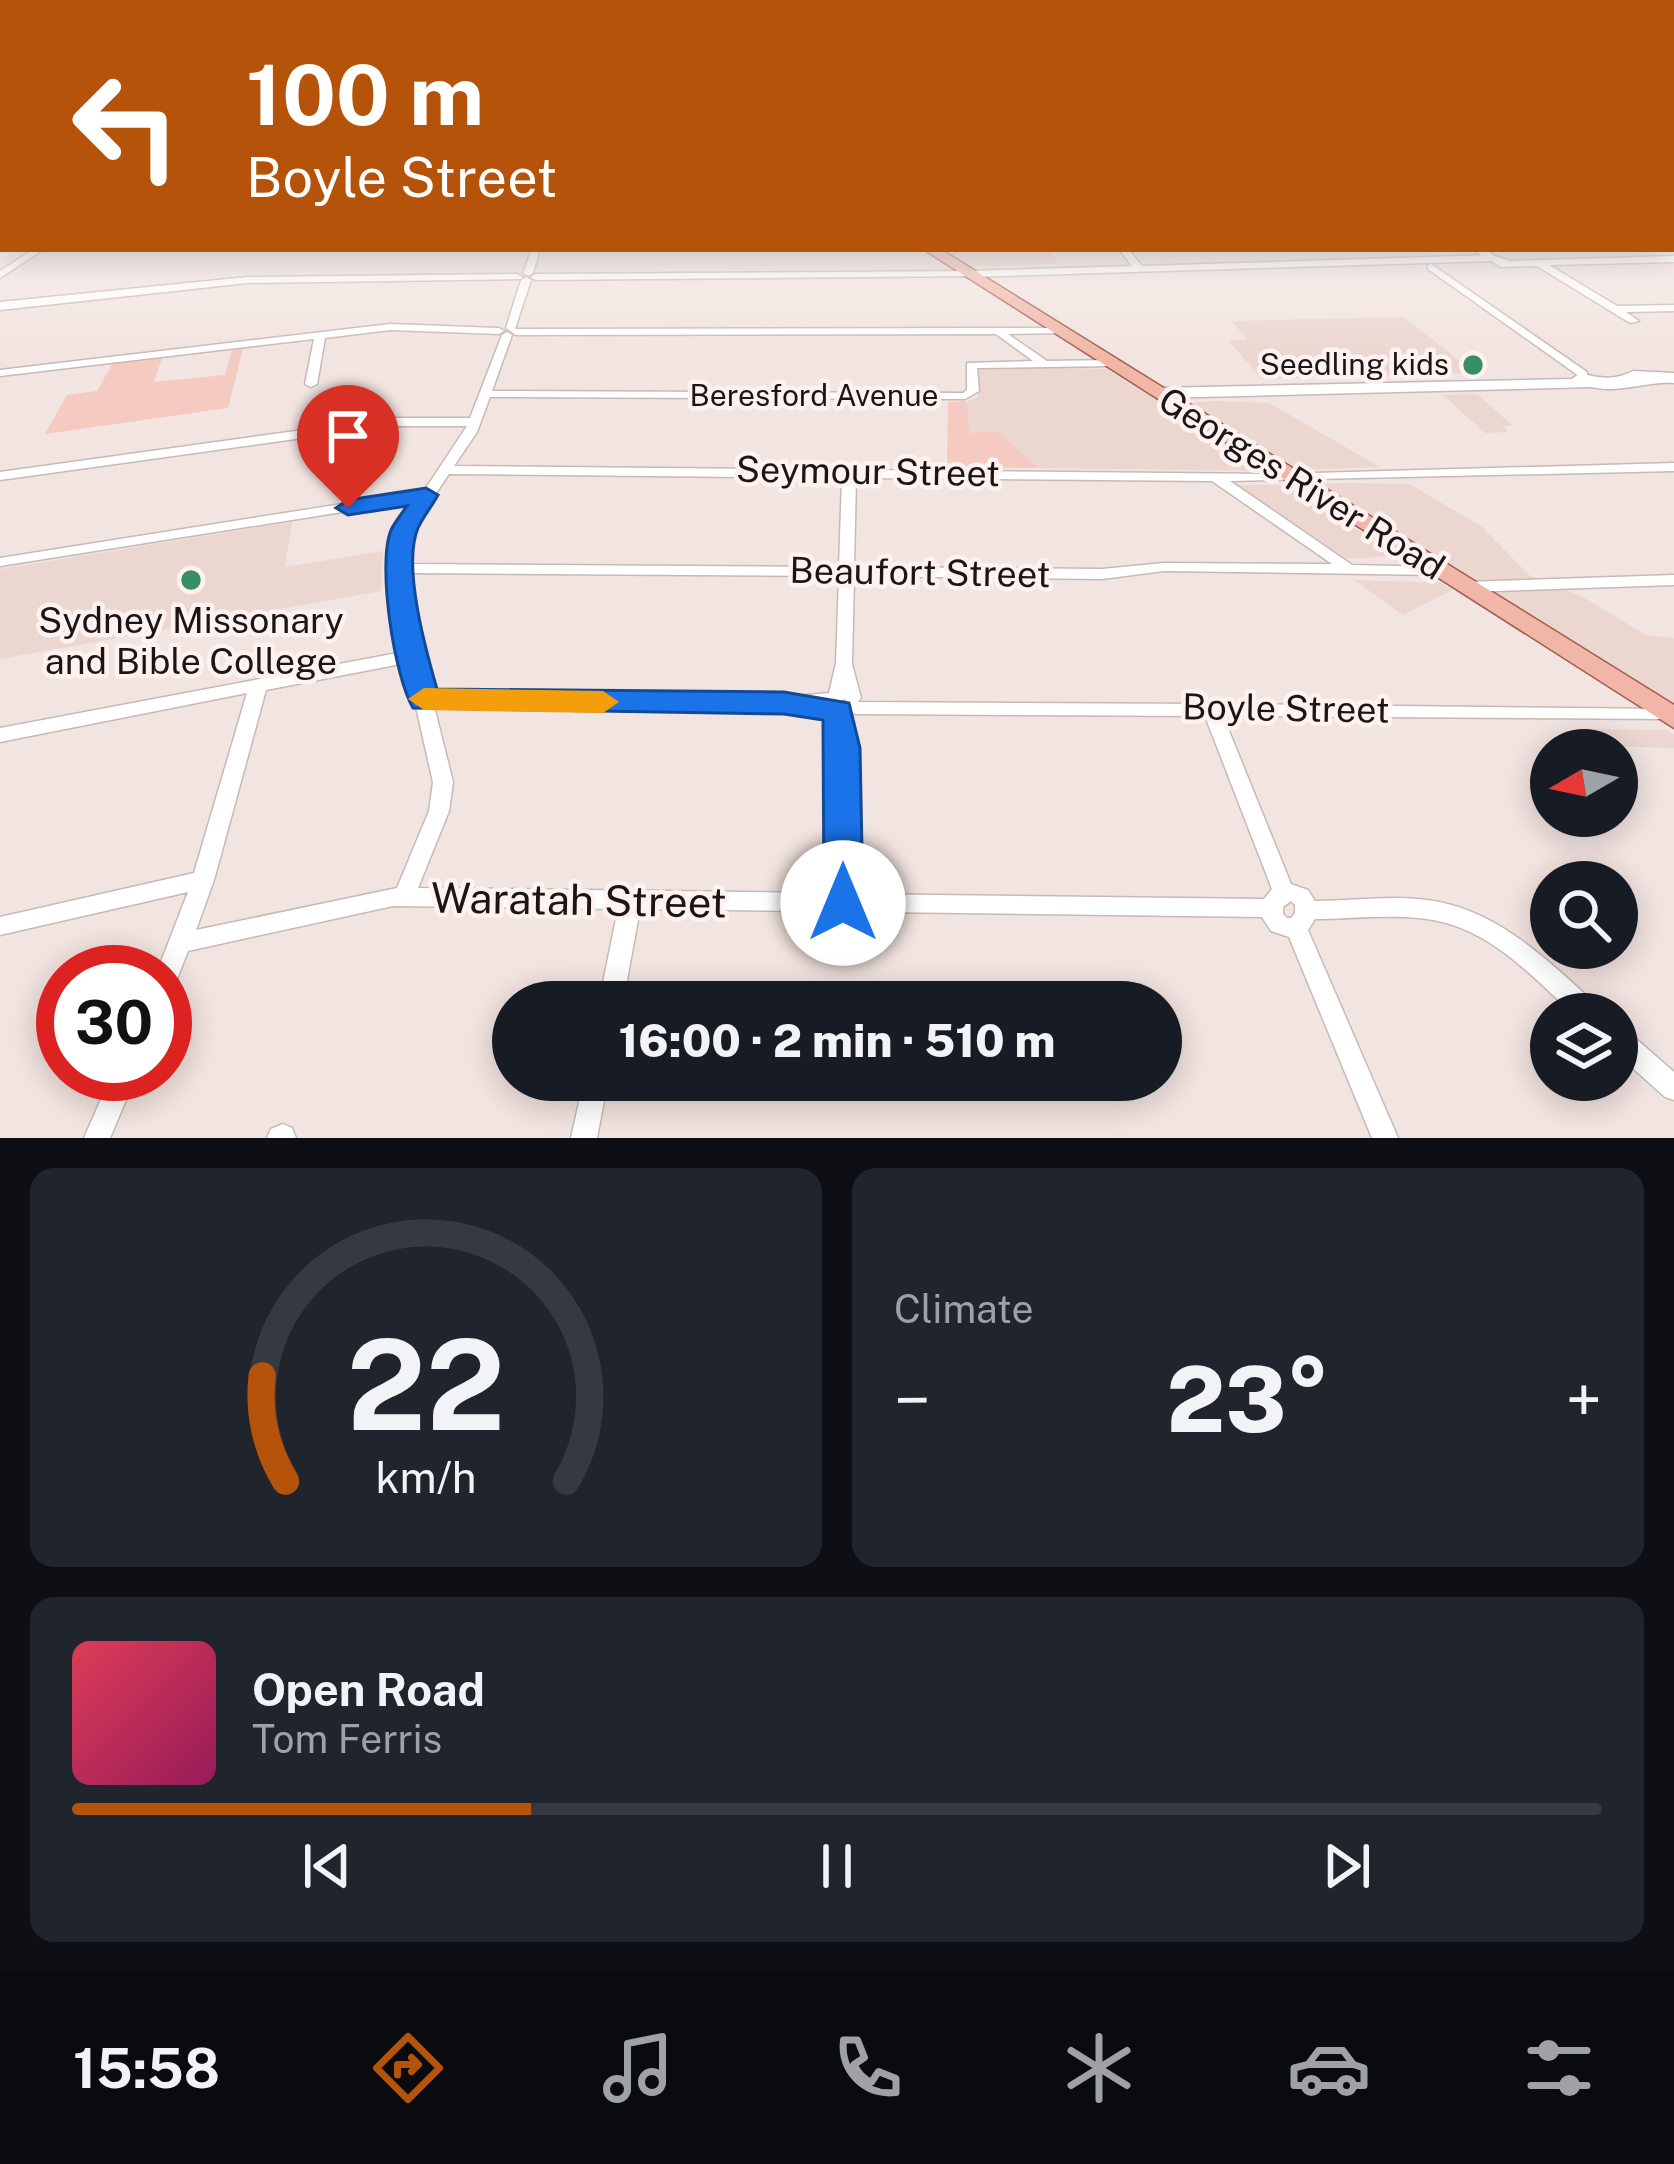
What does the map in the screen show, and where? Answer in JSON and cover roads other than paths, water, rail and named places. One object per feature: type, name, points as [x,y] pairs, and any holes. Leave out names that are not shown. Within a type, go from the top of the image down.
[{"type":"main road","name":"Georges River Road","points":[[935,252],[1670,716]]},
{"type":"main road","points":[[1159,393],[1674,378]]},
{"type":"street","points":[[0,274],[35,252]]},
{"type":"street","points":[[404,898],[442,798],[442,765],[412,656],[401,568],[403,532],[476,422],[535,252]]},
{"type":"street","points":[[1126,252],[1138,268]]},
{"type":"street","points":[[0,306],[247,280],[970,274],[1674,257]]},
{"type":"street","points":[[1535,260],[1634,321]]},
{"type":"street","points":[[1434,264],[1593,379]]},
{"type":"street","points":[[1615,309],[1674,308]]},
{"type":"street","points":[[0,374],[390,326],[508,331],[1061,332]]},
{"type":"street","points":[[999,332],[1046,364]]},
{"type":"street","points":[[311,384],[320,335]]},
{"type":"street","name":"Beresford Avenue","points":[[486,394],[964,396],[973,391],[971,365],[1111,363]]},
{"type":"street","points":[[0,476],[388,422],[476,422]]},
{"type":"street","name":"Seymour Street","points":[[444,470],[1292,476],[1674,466]]},
{"type":"street","points":[[843,903],[849,476]]},
{"type":"street","points":[[1213,476],[1351,571]]},
{"type":"street","points":[[0,562],[426,495]]},
{"type":"street","name":"Beaufort Street","points":[[401,568],[1438,570]]},
{"type":"street","points":[[1467,587],[1674,580]]},
{"type":"street","points":[[0,735],[412,656]]},
{"type":"street","points":[[182,945],[258,686]]},
{"type":"street","name":"Boyle Street","points":[[424,700],[1670,716]]},
{"type":"street","points":[[1211,708],[1277,901],[1276,919],[1443,911],[1477,923],[1511,944],[1566,993]]},
{"type":"street","points":[[0,926],[203,880]]},
{"type":"street","name":"Waratah Street","points":[[183,942],[404,898],[1277,901]]},
{"type":"street","points":[[615,981],[631,900]]},
{"type":"street","points":[[1302,918],[1385,1138]]},
{"type":"street","points":[[1638,1056],[1674,1088]]},
{"type":"street","points":[[97,1138],[113,1101]]},
{"type":"street","points":[[584,1138],[592,1101]]},
{"type":"place","name":"Seedling kids","points":[[1473,365]]},
{"type":"place","name":"Sydney Missonary and Bible College","points":[[191,580]]}]
